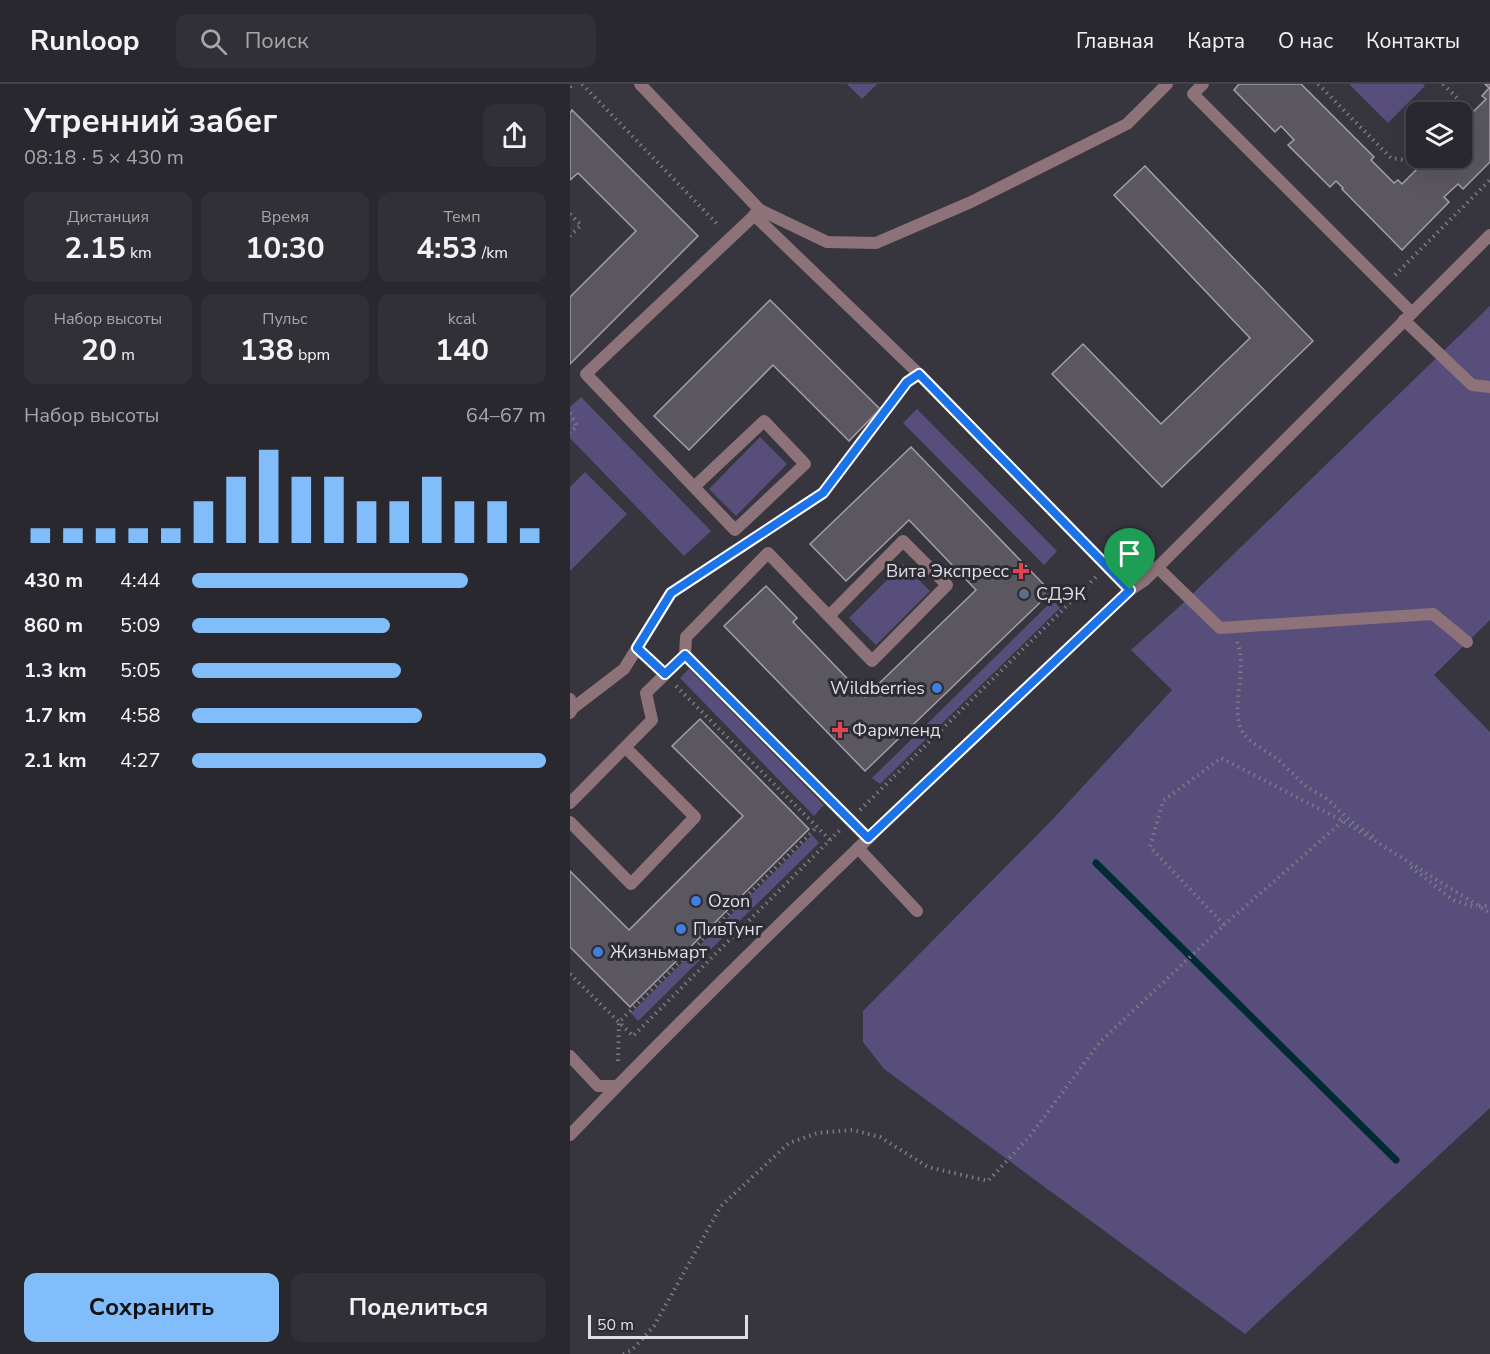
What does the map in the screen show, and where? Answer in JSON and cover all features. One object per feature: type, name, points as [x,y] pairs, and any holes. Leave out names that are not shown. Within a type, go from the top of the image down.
[{"type":"street","points":[[640,84],[757,212],[1130,590]]},
{"type":"street","points":[[757,212],[827,242],[876,243],[971,202],[1127,124],[1167,84]]},
{"type":"street","points":[[1203,84],[1192,94],[1384,286],[1408,317],[1472,385],[1490,387]]},
{"type":"street","points":[[694,487],[764,421],[805,464],[735,530],[586,374],[757,212]]},
{"type":"street","points":[[570,1135],[868,838],[1130,590],[1145,580],[1490,235]]},
{"type":"street","points":[[570,712],[624,669],[671,593],[823,493],[907,382],[919,374]]},
{"type":"street","points":[[570,803],[652,720],[646,693],[685,655],[686,637],[768,553],[872,661],[947,585],[903,541],[829,616]]},
{"type":"street","points":[[1157,567],[1220,628],[1433,614],[1467,642]]},
{"type":"street","points":[[685,655],[868,838]]},
{"type":"street","points":[[570,822],[631,884],[695,817],[626,748]]},
{"type":"street","points":[[858,848],[917,911]]},
{"type":"street","points":[[570,1056],[598,1086],[618,1086]]},
{"type":"path","points":[[582,84],[730,238]]},
{"type":"path","points":[[1318,84],[1391,158],[1404,160],[1406,158]]},
{"type":"path","points":[[1443,84],[1458,99],[1458,102]]},
{"type":"path","points":[[1384,286],[1490,180]]},
{"type":"path","points":[[570,214],[581,225],[570,236]]},
{"type":"path","points":[[570,413],[577,426],[570,433]]},
{"type":"path","points":[[1220,628],[1236,640],[1240,649],[1238,717],[1242,730],[1250,740],[1453,900],[1490,913]]},
{"type":"path","points":[[665,674],[830,840]]},
{"type":"path","points":[[1224,925],[1150,847],[1163,801],[1221,758],[1343,821],[1490,913]]},
{"type":"path","points":[[623,1354],[632,1350],[654,1326],[721,1206],[789,1143],[817,1133],[853,1130],[880,1137],[927,1167],[988,1182],[1030,1136],[1100,1042],[1224,925],[1343,821]]},
{"type":"path","points":[[618,1086],[619,1022],[817,826]]},
{"type":"path","points":[[1475,906],[1490,906]]},
{"type":"shaded area","points":[[847,84],[877,84],[862,99]]},
{"type":"shaded area","points":[[1349,84],[1423,84],[1425,86],[1409,102],[1406,102],[1406,105],[1388,123]]},
{"type":"shaded area","points":[[1490,306],[1490,620],[1434,675],[1490,732],[1490,1108],[1245,1334],[884,1069],[863,1042],[863,1011],[1052,820],[1172,690],[1131,650],[1181,605]]},
{"type":"shaded area","points":[[581,397],[711,531],[684,556],[570,438],[570,407]]},
{"type":"shaded area","points":[[917,409],[1057,551],[1044,565],[903,423]]},
{"type":"shaded area","points":[[760,437],[787,464],[736,516],[709,489]]},
{"type":"shaded area","points":[[585,472],[627,514],[570,571],[570,487]]},
{"type":"shaded area","points":[[903,564],[930,591],[876,645],[849,618]]},
{"type":"shaded area","points":[[1053,600],[1060,608],[880,784],[872,778]]},
{"type":"shaded area","points":[[689,669],[824,805],[814,816],[680,678]]},
{"type":"shaded area","points":[[812,835],[819,843],[638,1021],[631,1013]]},
{"type":"building","points":[[1239,84],[1301,84],[1374,157],[1371,160],[1394,183],[1398,180],[1402,184],[1418,168],[1472,168],[1472,113],[1486,99],[1482,96],[1489,88],[1485,84],[1490,84],[1490,162],[1463,189],[1458,184],[1444,197],[1449,202],[1402,250],[1336,181],[1330,187],[1288,145],[1294,140],[1281,126],[1275,132],[1234,90]]},
{"type":"building","points":[[572,110],[698,236],[570,364],[570,297],[636,231],[578,173],[570,180],[570,113]]},
{"type":"building","points":[[1145,166],[1313,341],[1162,487],[1052,374],[1083,344],[1161,424],[1250,338],[1114,195]]},
{"type":"building","points":[[770,300],[880,409],[849,441],[773,365],[689,450],[654,416]]},
{"type":"building","points":[[911,447],[1051,592],[865,771],[724,626],[766,586],[797,618],[793,622],[865,697],[976,590],[909,520],[846,581],[810,544]]},
{"type":"building","points":[[700,719],[809,829],[630,1007],[570,947],[570,871],[629,930],[743,816],[672,746]]},
{"type":"waterway","points":[[1096,863],[1396,1160]]},
{"type":"place","name":"Вита Экспресс","points":[[1021,571]]},
{"type":"place","name":"СДЭК","points":[[1024,594]]},
{"type":"place","name":"Wildberries","points":[[937,688]]},
{"type":"place","name":"Фармленд","points":[[840,730]]},
{"type":"place","name":"Ozon","points":[[696,901]]},
{"type":"place","name":"ПивТунг","points":[[681,929]]},
{"type":"place","name":"Жизньмарт","points":[[598,952]]},
{"type":"route","points":[[919,374],[1130,590],[868,838],[685,655],[665,674],[637,648],[671,593],[823,493],[907,382],[919,374]]}]
